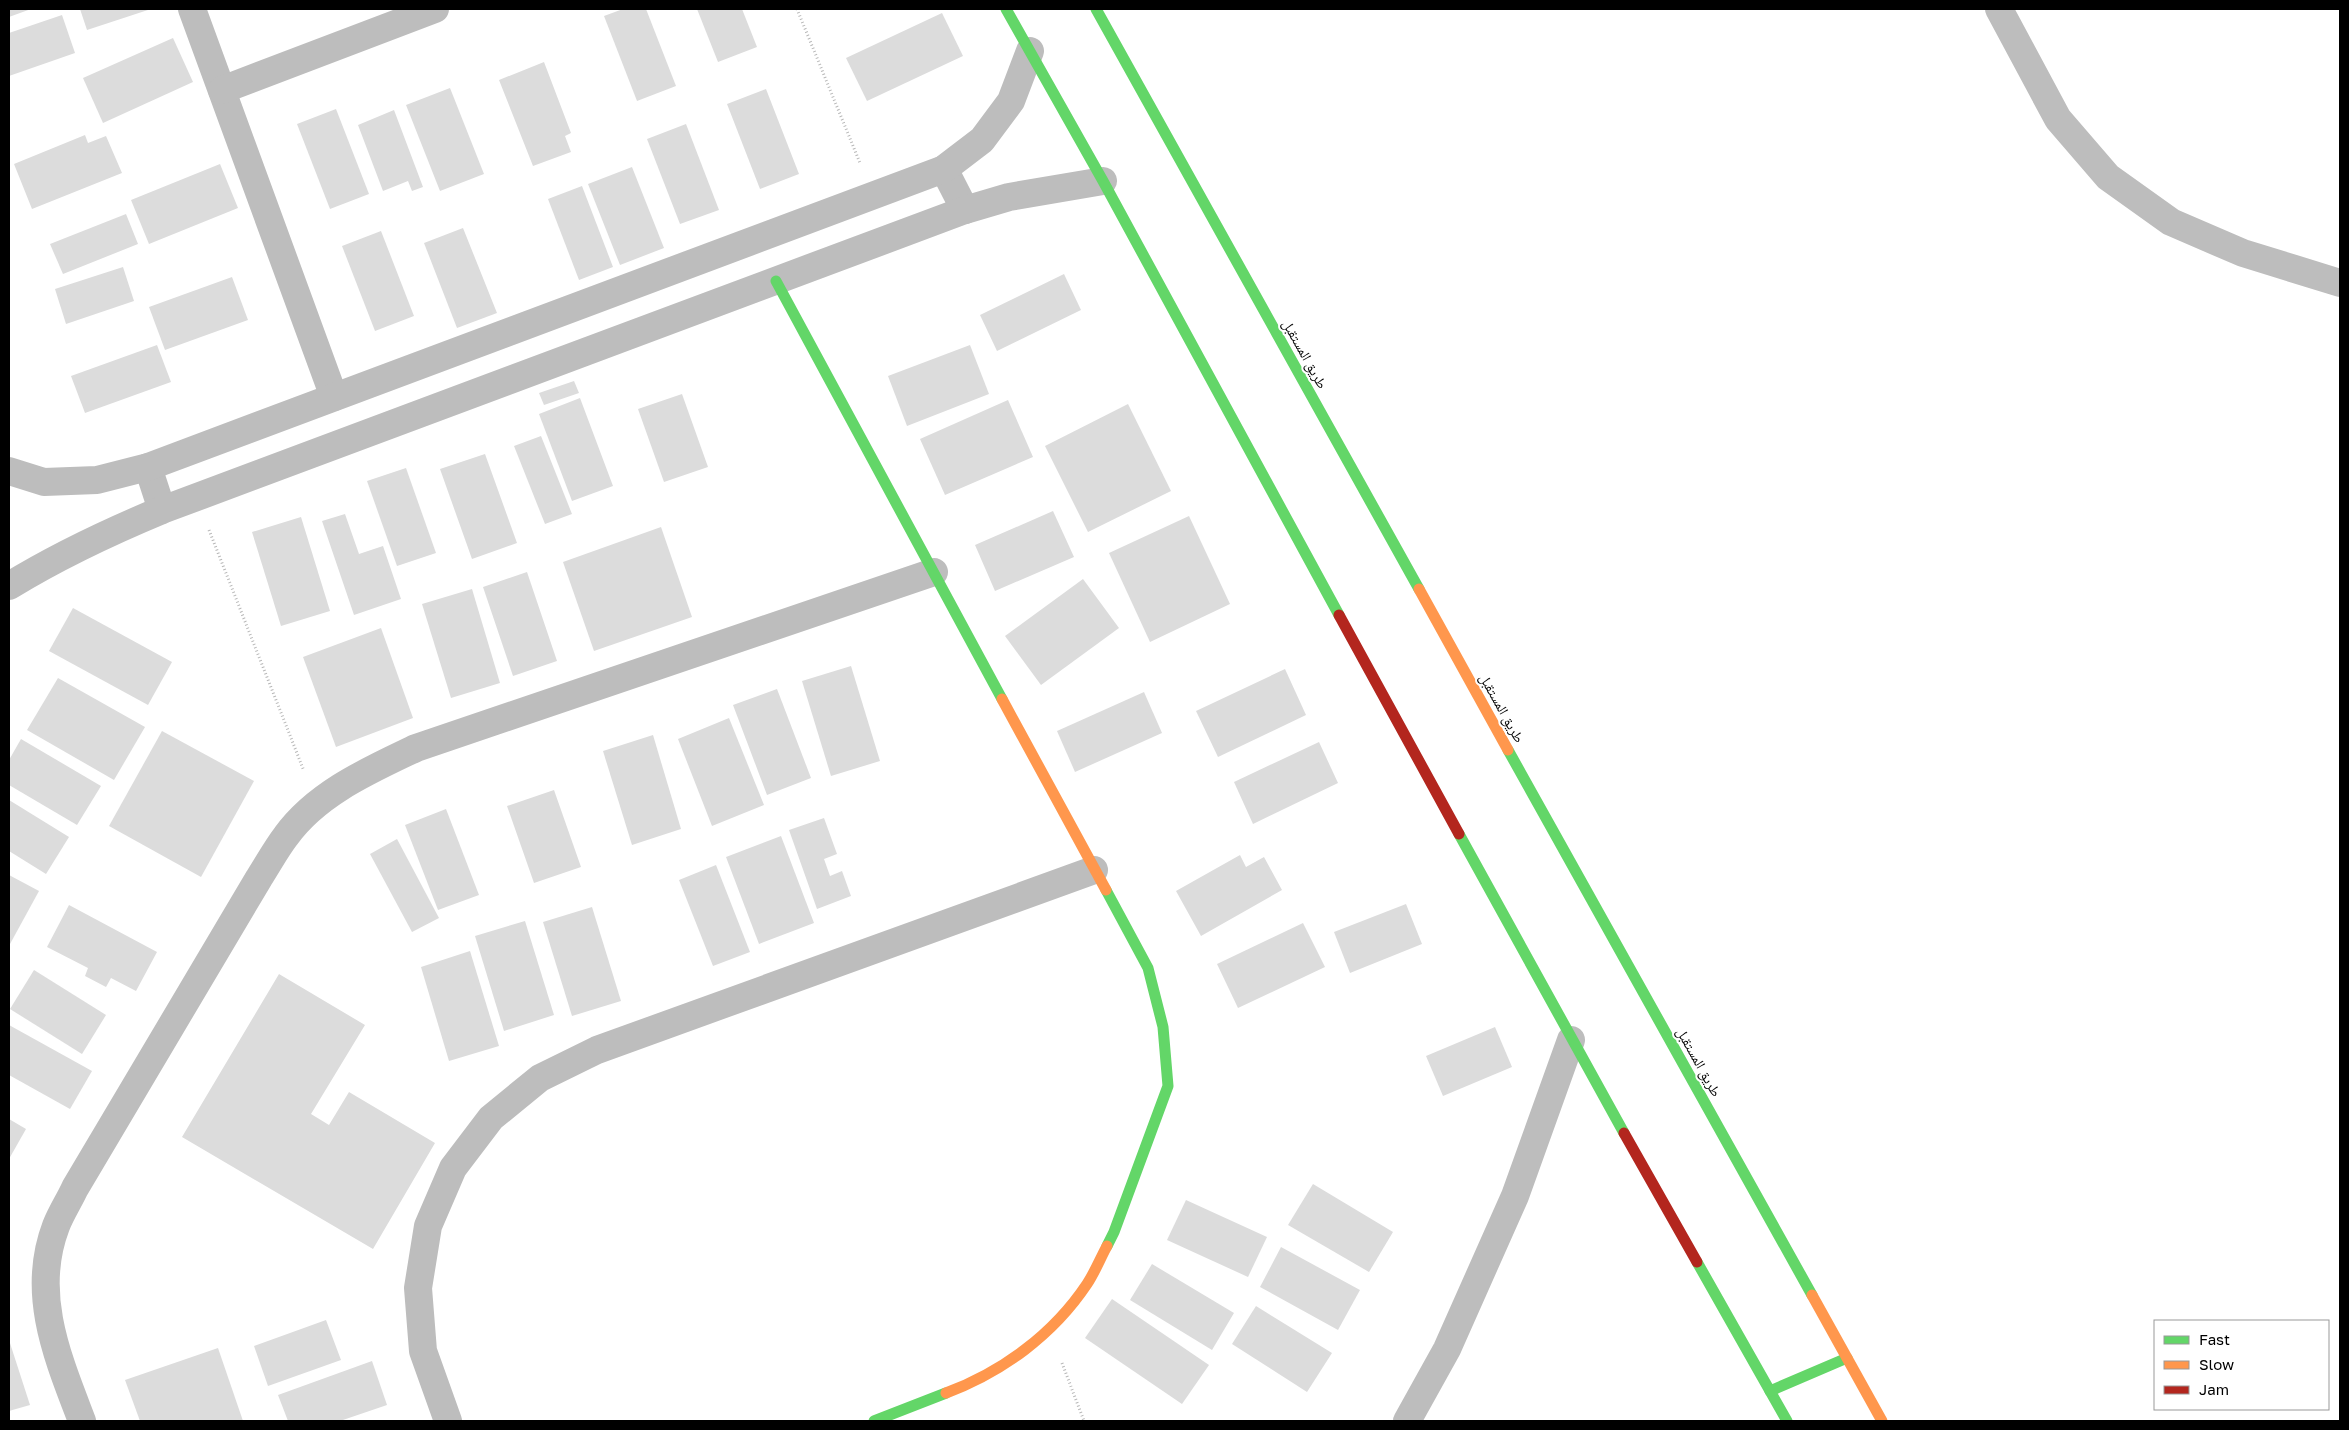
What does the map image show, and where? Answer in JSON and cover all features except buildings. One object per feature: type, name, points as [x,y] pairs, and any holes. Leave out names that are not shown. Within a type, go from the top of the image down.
[{"type":"street","points":[[192,9],[334,397]]},
{"type":"street","points":[[222,90],[435,9]]},
{"type":"street","points":[[1006,9],[1103,181],[1571,1040],[1787,1421]]},
{"type":"street","name":"طريق المستقبل","points":[[1096,9],[1882,1421]]},
{"type":"street","points":[[1999,9],[2058,119],[2108,177],[2171,222],[2242,253],[2340,284]]},
{"type":"street","points":[[9,471],[44,482],[96,480],[148,467],[944,169],[982,140],[1011,101],[1030,51]]},
{"type":"street","points":[[944,169],[965,210]]},
{"type":"street","points":[[9,586],[56,558],[111,531],[162,510],[965,210],[1009,197],[1103,181]]},
{"type":"street","points":[[776,281],[1148,968],[1163,1027],[1168,1086],[1114,1232],[1087,1284],[1049,1330],[1011,1361],[968,1385],[874,1421]]},
{"type":"street","points":[[148,467],[162,510]]},
{"type":"street","points":[[82,1421],[55,1350],[46,1308],[48,1256],[56,1226],[75,1188],[259,878],[286,835],[317,804],[369,770],[416,748],[934,572]]},
{"type":"street","points":[[448,1421],[423,1351],[418,1288],[428,1226],[453,1168],[491,1118],[540,1078],[596,1050],[1094,870]]},
{"type":"street","points":[[1406,1421],[1447,1349],[1515,1196],[1571,1040]]},
{"type":"street","points":[[1770,1391],[1847,1358]]},
{"type":"path","points":[[797,9],[873,196]]},
{"type":"path","points":[[196,497],[317,804]]},
{"type":"path","points":[[1049,1330],[1084,1421]]},
{"type":"traffic: fast","points":[[1006,9],[1103,181],[1339,615]]},
{"type":"traffic: fast","points":[[1096,9],[1419,589]]},
{"type":"traffic: fast","points":[[776,281],[1002,699]]},
{"type":"traffic: fast","points":[[1508,750],[1812,1295]]},
{"type":"traffic: fast","points":[[1459,834],[1624,1133]]},
{"type":"traffic: fast","points":[[1106,890],[1148,968],[1163,1027],[1168,1086],[1114,1232],[1107,1246]]},
{"type":"traffic: fast","points":[[1697,1262],[1787,1421]]},
{"type":"traffic: fast","points":[[1770,1391],[1847,1358]]},
{"type":"traffic: fast","points":[[874,1421],[946,1393]]},
{"type":"traffic: slow","points":[[1419,589],[1508,750]]},
{"type":"traffic: slow","points":[[1002,699],[1106,890]]},
{"type":"traffic: slow","points":[[946,1393],[1006,1363],[1042,1335],[1058,1320],[1087,1284],[1107,1246]]},
{"type":"traffic: slow","points":[[1812,1295],[1882,1421]]},
{"type":"traffic: jam","points":[[1339,615],[1459,834]]},
{"type":"traffic: jam","points":[[1624,1133],[1697,1262]]}]
